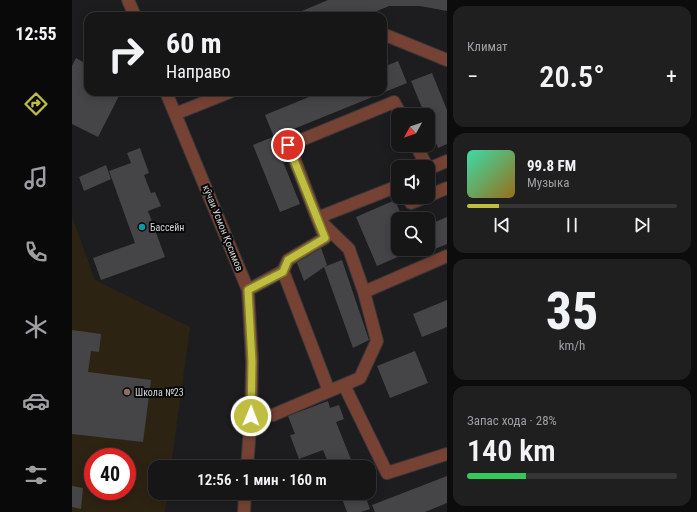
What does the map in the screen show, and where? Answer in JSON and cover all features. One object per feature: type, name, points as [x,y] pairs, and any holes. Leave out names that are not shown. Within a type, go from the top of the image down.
[{"type":"street","points":[[128,0],[133,12]]},
{"type":"street","points":[[387,36],[447,60]]},
{"type":"street","name":"кӯчаи Усмон Қосимов","points":[[168,96],[248,290],[252,362],[251,416],[248,460]]},
{"type":"street","points":[[175,114],[220,96]]},
{"type":"street","points":[[248,290],[283,272],[288,260],[325,238],[288,145],[394,102],[397,108]]},
{"type":"street","points":[[435,165],[447,161]]},
{"type":"street","points":[[435,193],[447,188]]},
{"type":"street","points":[[317,218],[391,189]]},
{"type":"street","points":[[251,416],[273,415],[360,378],[377,341],[364,292],[349,249],[317,218]]},
{"type":"street","points":[[364,292],[447,256]]},
{"type":"street","points":[[283,272],[329,391]]},
{"type":"street","points":[[344,385],[387,474],[447,454]]},
{"type":"street","points":[[244,512],[245,500]]},
{"type":"shaded area","name":"Школа №23","points":[[72,217],[95,280],[190,327],[172,460],[148,460],[148,500],[167,500],[165,512],[72,512]]},
{"type":"building","points":[[328,0],[447,0],[447,11],[420,6],[389,6],[375,12],[300,12]]},
{"type":"building","points":[[76,58],[84,63],[84,96],[119,96],[98,137],[72,124],[72,66]]},
{"type":"building","points":[[398,61],[407,83],[387,91],[387,65]]},
{"type":"building","points":[[432,73],[447,110],[447,144],[438,148],[435,140],[435,108],[422,108],[411,81]]},
{"type":"building","points":[[311,96],[375,96],[274,137],[265,115]]},
{"type":"building","points":[[273,137],[300,204],[280,212],[253,145]]},
{"type":"building","name":"Бассейн","points":[[140,148],[149,173],[144,175],[151,193],[155,192],[161,206],[148,211],[165,257],[101,280],[93,258],[135,243],[109,171],[131,163],[127,153]]},
{"type":"building","points":[[106,165],[111,179],[84,191],[79,177]]},
{"type":"building","points":[[391,202],[391,204],[397,204],[400,212],[391,212],[391,256],[400,256],[377,266],[356,217]]},
{"type":"building","points":[[447,217],[447,244],[435,249],[435,222]]},
{"type":"building","points":[[320,245],[327,265],[304,281],[295,258]]},
{"type":"building","points":[[342,260],[369,340],[353,348],[324,267]]},
{"type":"building","points":[[447,300],[447,327],[422,337],[413,314]]},
{"type":"building","points":[[72,330],[101,334],[99,352],[91,351],[88,372],[151,380],[143,442],[72,434]]},
{"type":"building","points":[[415,351],[428,383],[390,398],[377,366]]},
{"type":"building","points":[[328,401],[330,408],[339,405],[344,419],[336,422],[351,460],[327,460],[323,450],[299,459],[290,435],[295,434],[288,416]]},
{"type":"building","points":[[447,476],[447,503],[425,512],[375,512],[372,505]]},
{"type":"building","points":[[72,486],[83,488],[81,509],[72,507]]},
{"type":"building","points":[[343,500],[367,500],[370,509],[361,512],[347,512]]},
{"type":"place","name":"Бассейн","points":[[142,227]]},
{"type":"place","name":"Школа №23","points":[[127,392]]},
{"type":"route","points":[[251,416],[252,362],[248,290],[283,272],[288,260],[325,238],[288,145]]}]
